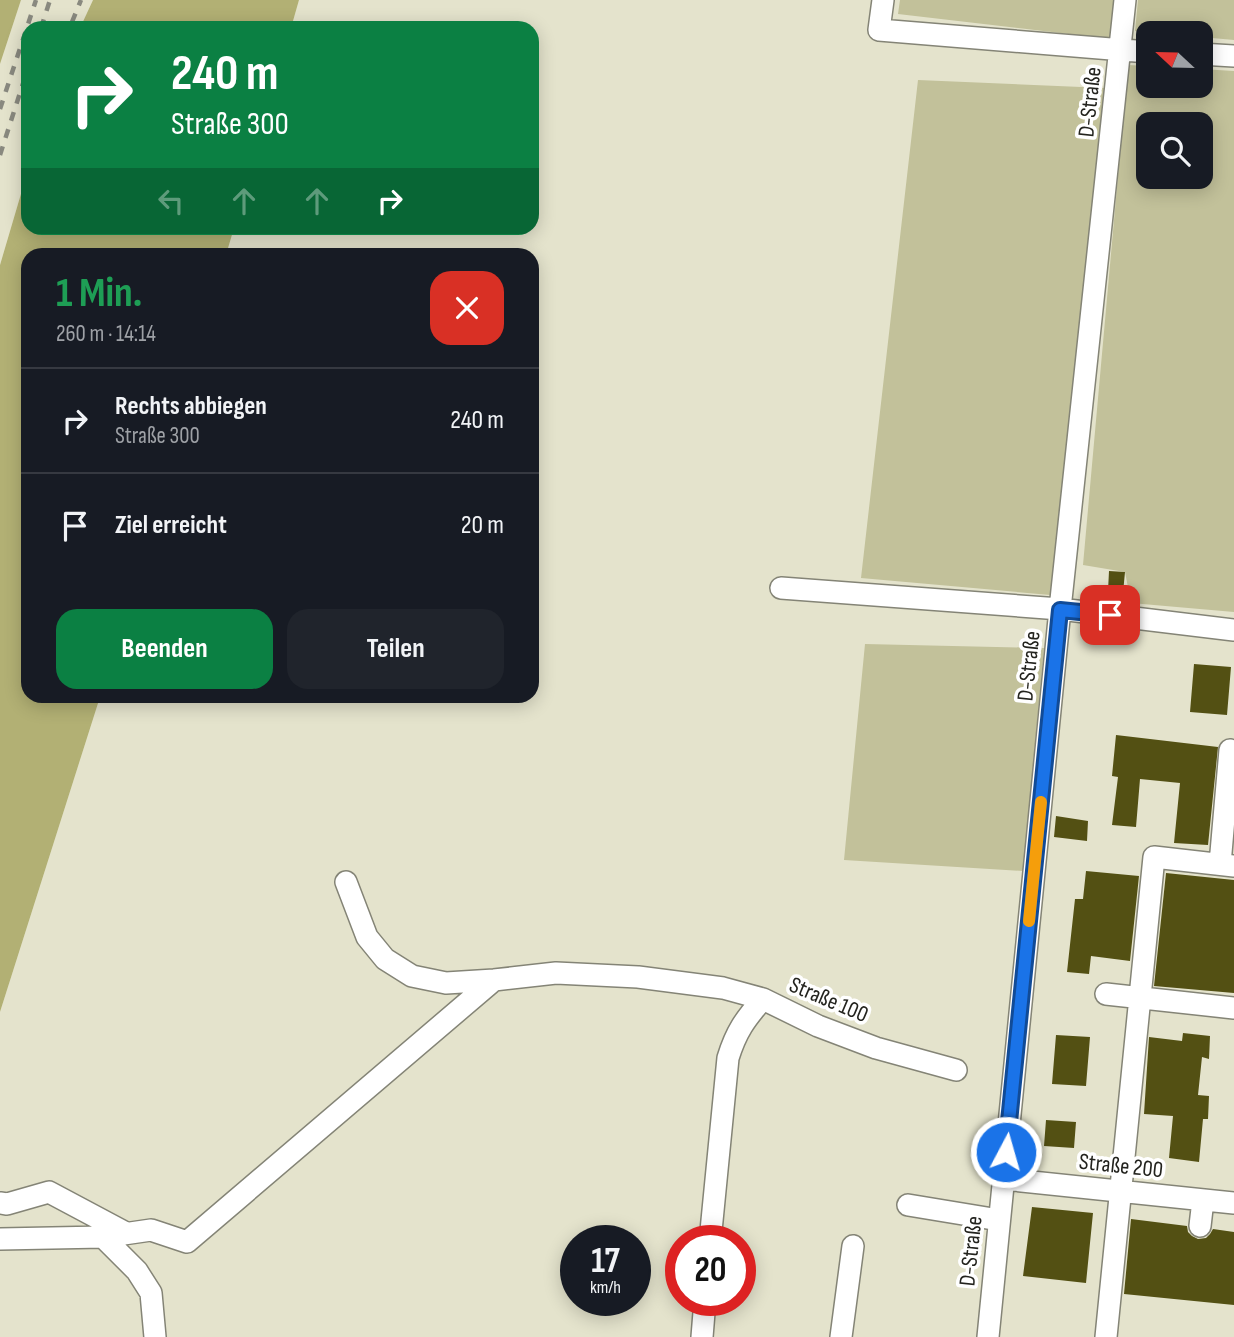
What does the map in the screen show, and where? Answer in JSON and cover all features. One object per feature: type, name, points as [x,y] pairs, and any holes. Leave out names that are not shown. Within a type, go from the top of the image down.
[{"type":"lane","points":[[883,0],[879,30],[1136,51]]},
{"type":"lane","name":"D-Straße","points":[[988,1337],[1060,610],[1125,0]]},
{"type":"lane","points":[[1213,55],[1234,56]]},
{"type":"lane","points":[[781,588],[1060,610],[1234,630]]},
{"type":"lane","points":[[1106,1337],[1154,857],[1227,865],[1230,750]]},
{"type":"lane","points":[[346,883],[367,937],[385,958],[412,976],[446,983],[556,973],[638,977],[723,988],[763,999]]},
{"type":"lane","points":[[0,1239],[103,1237],[151,1230],[187,1242],[494,980]]},
{"type":"lane","points":[[1106,994],[1234,1008]]},
{"type":"lane","name":"Straße 100","points":[[712,1225],[728,1058],[734,1038],[746,1018],[763,999],[818,1026],[876,1048],[956,1070]]},
{"type":"lane","name":"Straße 200","points":[[1003,1179],[1234,1203]]},
{"type":"lane","points":[[0,1203],[7,1204],[49,1192],[126,1233]]},
{"type":"lane","points":[[1200,1226],[1203,1200]]},
{"type":"lane","points":[[908,1205],[999,1220]]},
{"type":"lane","points":[[103,1237],[136,1270],[151,1293],[155,1337]]},
{"type":"lane","points":[[841,1337],[853,1246]]},
{"type":"lane","points":[[702,1337],[704,1316]]},
{"type":"shaded area","points":[[0,0],[21,0],[0,64]]},
{"type":"shaded area","points":[[21,0],[93,0],[83,21],[21,21],[21,194],[0,265],[0,64]]},
{"type":"shaded area","points":[[93,0],[299,0],[293,21],[83,21]]},
{"type":"shaded area","points":[[299,0],[1234,0],[1234,1337],[0,1337],[0,1012],[98,703],[539,703],[539,248],[228,248],[232,235],[539,235],[539,21],[293,21]]},
{"type":"shaded area","points":[[21,194],[21,235],[232,235],[228,248],[21,248],[21,703],[98,703],[0,1012],[0,265]]},
{"type":"green space","points":[[900,0],[1114,0],[1111,39],[898,14]]},
{"type":"green space","points":[[1138,0],[1234,0],[1234,40],[1213,38],[1213,21],[1136,21],[1135,31]]},
{"type":"green space","points":[[1128,65],[1136,65],[1136,98],[1213,98],[1213,70],[1234,71],[1234,612],[1131,603],[1125,572],[1083,565]]},
{"type":"green space","points":[[918,80],[1105,88],[1050,595],[861,578]]},
{"type":"green space","points":[[865,644],[1044,648],[1023,871],[844,860]]},
{"type":"building","points":[[1109,571],[1125,572],[1123,593],[1108,591]]},
{"type":"building","points":[[1194,664],[1231,667],[1227,715],[1190,712]]},
{"type":"building","points":[[1116,735],[1218,747],[1208,845],[1174,843],[1180,783],[1140,779],[1136,827],[1112,825],[1118,777],[1112,776]]},
{"type":"building","points":[[1056,816],[1088,821],[1087,841],[1054,837]]},
{"type":"building","points":[[1086,871],[1139,876],[1130,961],[1091,956],[1089,974],[1067,972],[1075,899],[1083,899]]},
{"type":"building","points":[[1166,873],[1234,880],[1234,993],[1154,986]]},
{"type":"building","points":[[1183,1033],[1210,1036],[1209,1059],[1202,1057],[1198,1095],[1209,1096],[1208,1119],[1203,1119],[1199,1162],[1169,1158],[1173,1116],[1144,1114],[1149,1037],[1182,1041]]},
{"type":"building","points":[[1056,1035],[1090,1037],[1086,1086],[1052,1084]]},
{"type":"building","points":[[1046,1120],[1076,1122],[1074,1148],[1044,1146]]},
{"type":"building","points":[[1032,1207],[1093,1213],[1086,1283],[1023,1276]]},
{"type":"building","points":[[1131,1219],[1187,1226],[1188,1232],[1198,1239],[1206,1238],[1213,1229],[1234,1232],[1234,1305],[1124,1294]]},
{"type":"railway","points":[[29,21],[36,0]]},
{"type":"railway","points":[[43,21],[50,0]]},
{"type":"railway","points":[[72,21],[81,0]]},
{"type":"railway","points":[[0,109],[21,45]]},
{"type":"railway","points":[[0,155],[21,90]]},
{"type":"slow traffic","points":[[1029,921],[1041,802]]},
{"type":"route","points":[[1006,1152],[1060,610],[1110,615]]}]
